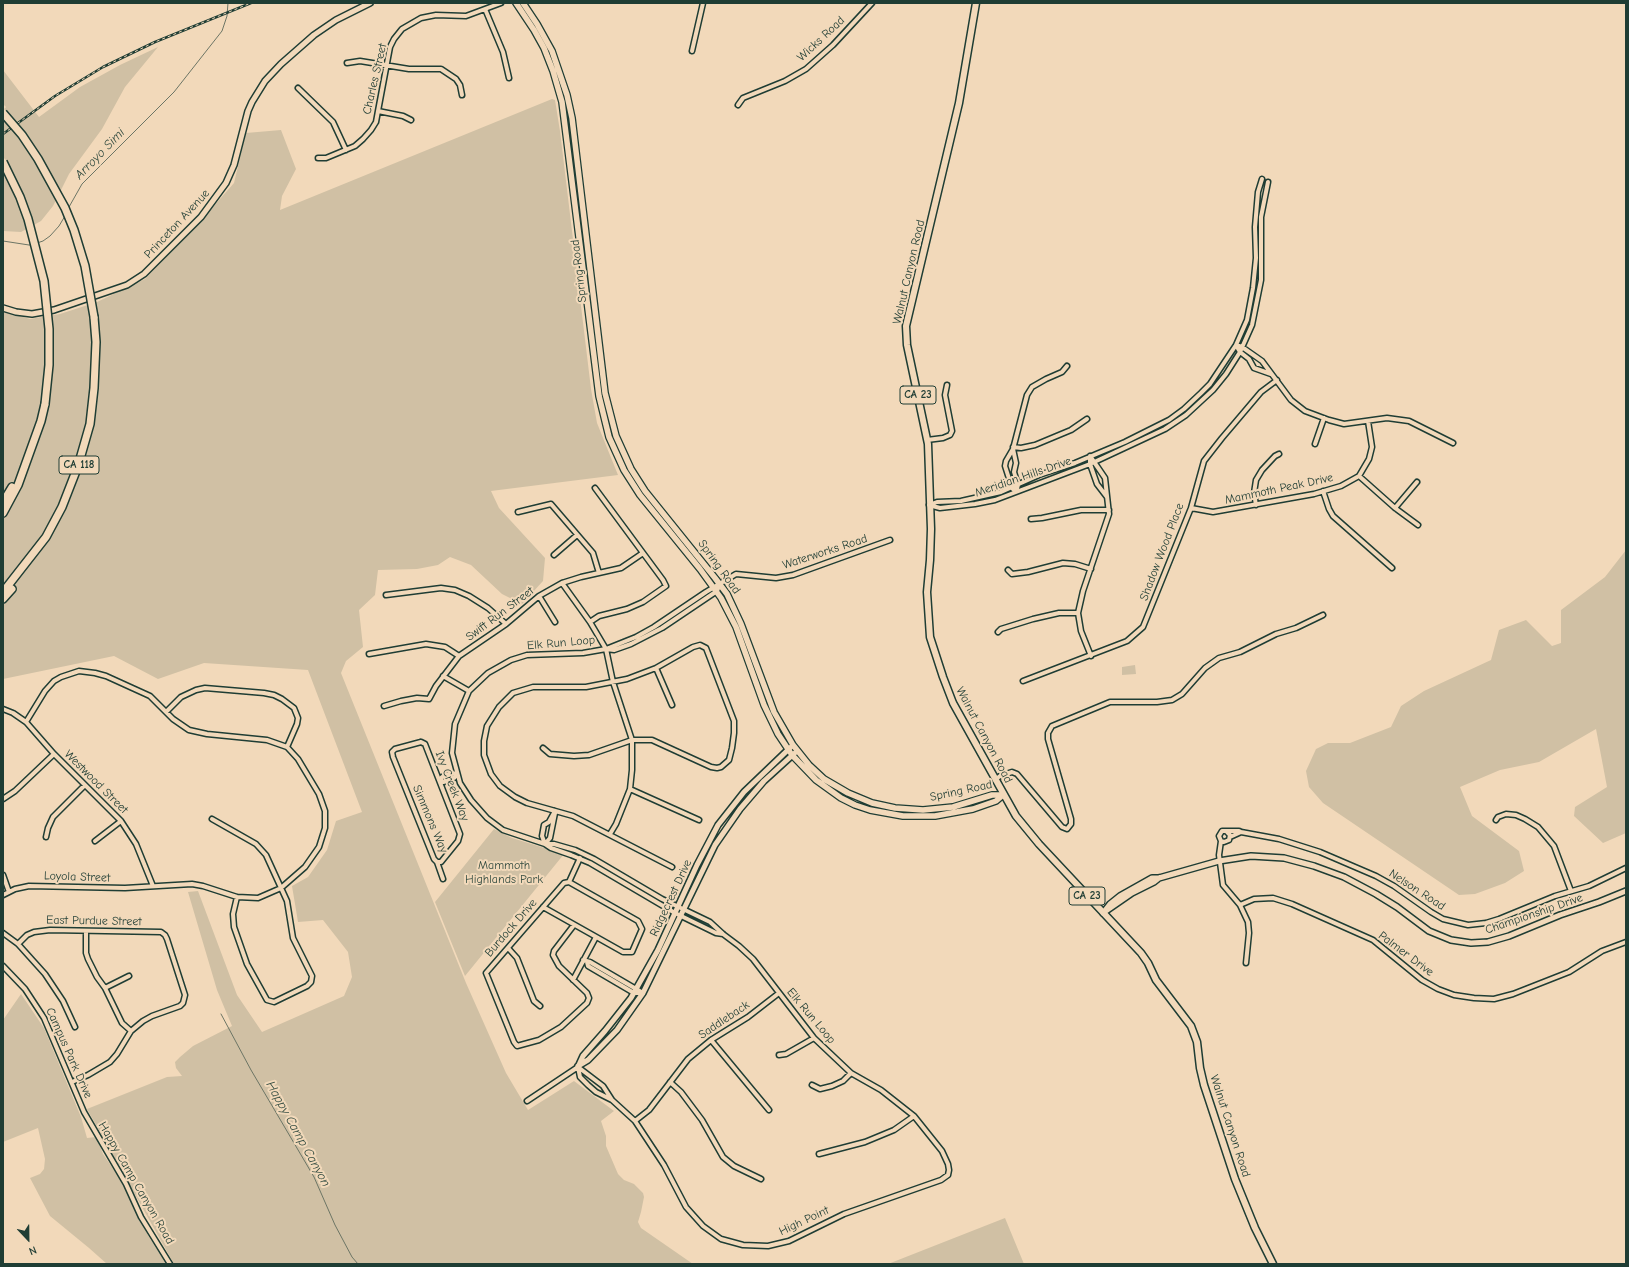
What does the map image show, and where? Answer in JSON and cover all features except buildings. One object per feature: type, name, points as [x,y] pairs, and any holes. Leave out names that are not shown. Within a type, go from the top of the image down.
[{"type":"highway","name":"CA 118","points":[[3,113],[22,135],[38,159],[65,208],[74,230],[85,266],[94,317],[96,369],[87,436],[71,488],[46,537],[3,592]]},
{"type":"highway","points":[[3,162],[20,197],[28,219],[44,281],[49,329],[49,365],[45,404],[41,421],[18,485],[3,513]]},
{"type":"highway","points":[[3,502],[23,471]]},
{"type":"highway","points":[[3,599],[28,567],[46,537]]},
{"type":"main road","name":"Spring Road","points":[[516,3],[544,48],[553,71],[562,102],[599,396],[609,436],[624,470],[640,495],[716,589],[736,627],[769,717],[792,750],[824,779],[848,793],[878,804],[895,808],[923,810],[953,807],[992,795],[1003,795]]},
{"type":"main road","name":"Spring Road","points":[[523,3],[552,51],[567,95],[573,126],[605,393],[616,436],[628,464],[645,491],[720,584],[741,624],[774,712],[792,750]]},
{"type":"main road","name":"Walnut Canyon Road","points":[[976,3],[959,103],[906,326],[907,345],[927,440],[930,560],[927,592],[930,637],[953,703],[1003,795],[1028,832],[1140,953],[1148,963],[1156,980],[1187,1021],[1194,1034],[1202,1079],[1216,1124],[1244,1202],[1273,1264]]},
{"type":"street","name":"Princeton Avenue","points":[[3,308],[16,312],[32,314],[54,310],[127,285],[144,274],[201,217],[226,183],[234,165],[248,111],[265,81],[281,64],[320,31],[336,20],[370,3]]},
{"type":"street","name":"Charles Street","points":[[318,158],[326,158],[346,150],[363,140],[371,130],[376,122],[390,47],[402,29],[421,18],[436,15],[466,16],[500,3]]},
{"type":"street","points":[[692,51],[703,3]]},
{"type":"street","name":"Wicks Road","points":[[738,105],[743,98],[785,80],[806,69],[833,45],[872,3]]},
{"type":"street","points":[[486,9],[503,52],[509,78]]},
{"type":"street","points":[[347,63],[360,61],[409,69],[433,68],[444,70],[456,79],[460,85],[462,95]]},
{"type":"street","points":[[298,88],[333,122],[346,150]]},
{"type":"street","points":[[378,111],[403,116],[411,120]]},
{"type":"street","name":"Meridian Hills Drive","points":[[929,505],[937,502],[961,501],[1012,488],[1039,475],[1090,456],[1169,420],[1184,409],[1210,384],[1236,345],[1247,320],[1254,288],[1255,227],[1258,192],[1262,179]]},
{"type":"street","name":"Meridian Hills Drive","points":[[929,505],[940,508],[975,504],[1016,492],[1092,463],[1165,429],[1186,415],[1213,390],[1226,374],[1240,352],[1252,325],[1262,268],[1261,217],[1268,182]]},
{"type":"street","points":[[1255,268],[1262,268]]},
{"type":"street","points":[[1236,345],[1242,347],[1262,360],[1291,400],[1305,411],[1344,424],[1387,418],[1409,421],[1453,443]]},
{"type":"street","points":[[1236,345],[1240,352],[1249,359],[1254,368],[1271,374]]},
{"type":"street","points":[[1260,371],[1265,365]]},
{"type":"street","points":[[1013,448],[1016,463],[1014,472],[1018,485],[1016,492],[1012,488],[1006,470],[1006,463],[1013,448],[1027,395],[1032,387],[1062,372],[1067,366]]},
{"type":"street","name":"Shadow Wood Place","points":[[1023,681],[1127,641],[1143,627],[1171,560],[1190,508],[1204,461],[1261,392],[1277,380]]},
{"type":"street","points":[[927,440],[943,438],[952,431],[945,395],[947,385]]},
{"type":"street","points":[[1315,444],[1324,418]]},
{"type":"street","points":[[1013,448],[1035,445],[1071,430],[1082,424],[1087,419]]},
{"type":"street","points":[[1368,421],[1372,447],[1369,459],[1359,476],[1395,508],[1418,525]]},
{"type":"street","points":[[1256,505],[1254,493],[1256,480],[1274,456],[1279,454]]},
{"type":"street","points":[[1090,456],[1099,486],[1107,497]]},
{"type":"street","points":[[1006,463],[1012,460],[1016,463]]},
{"type":"street","points":[[1091,656],[1081,631],[1078,613],[1083,591],[1109,518],[1105,478],[1092,463]]},
{"type":"street","name":"Mammoth Peak Drive","points":[[1190,508],[1213,512],[1256,505],[1323,492],[1341,486],[1359,476]]},
{"type":"street","points":[[1099,486],[1104,486],[1106,482]]},
{"type":"street","points":[[1395,508],[1417,482]]},
{"type":"street","points":[[590,622],[599,616],[627,609],[643,602],[666,586],[664,580],[595,488]]},
{"type":"street","points":[[1323,492],[1333,516],[1392,568]]},
{"type":"street","points":[[518,512],[552,504],[593,553],[599,573]]},
{"type":"street","points":[[1031,519],[1081,510],[1109,510]]},
{"type":"street","points":[[554,555],[577,535]]},
{"type":"street","name":"Waterworks Road","points":[[720,584],[736,574],[776,578],[793,575],[890,540]]},
{"type":"street","name":"Swift Run Street","points":[[384,706],[417,698],[429,699],[459,656],[506,624],[539,596],[562,583],[621,568],[643,553]]},
{"type":"street","points":[[1008,570],[1012,574],[1062,564],[1074,564],[1091,569]]},
{"type":"street","points":[[562,583],[590,622],[606,649],[613,682],[632,740],[632,770],[630,789],[616,824],[610,834]]},
{"type":"street","name":"Elk Run Loop","points":[[720,584],[716,589],[654,627],[636,637],[606,649],[583,653],[527,655],[516,658],[488,673],[469,691],[455,724],[452,753],[460,782],[471,800],[487,818],[503,830],[545,844],[554,844],[575,850],[594,859],[662,899],[710,922],[753,959],[814,1038],[851,1073],[881,1090],[914,1116],[942,1152],[948,1164],[948,1175]]},
{"type":"street","points":[[386,595],[441,588],[455,590],[469,596],[488,608],[506,624]]},
{"type":"street","points":[[539,596],[555,622]]},
{"type":"street","points":[[998,632],[1001,629],[1058,613],[1078,613]]},
{"type":"street","points":[[995,780],[1000,776],[1012,772],[1017,774],[1062,827],[1067,829],[1071,824],[1071,819],[1048,739],[1048,733],[1052,726],[1110,702],[1157,702],[1172,700],[1182,694],[1202,671],[1219,658],[1240,652],[1276,634],[1296,628],[1323,615]]},
{"type":"street","points":[[369,654],[426,644],[445,647],[459,656]]},
{"type":"street","points":[[543,748],[550,754],[558,756],[589,755],[632,740],[652,740],[717,768],[721,766],[729,760],[734,733],[734,721],[706,648],[700,645],[693,647],[656,668],[627,679],[586,687],[533,687],[513,693],[499,707],[486,726],[484,755],[491,774],[500,786],[515,797],[527,803],[573,816],[672,867]]},
{"type":"street","points":[[656,668],[672,705]]},
{"type":"street","points":[[26,722],[45,690],[64,676],[79,671],[106,676],[150,696],[166,712],[181,726],[197,732],[267,740],[287,748],[298,718],[294,708],[274,695],[205,688],[180,697],[166,712]]},
{"type":"street","points":[[444,676],[469,691]]},
{"type":"street","name":"Westwood Street","points":[[3,709],[13,713],[26,722],[54,754],[122,820],[136,844],[153,886]]},
{"type":"street","name":"Ivy Creek Way","points":[[392,752],[395,749],[423,742],[440,781],[460,838]]},
{"type":"street","name":"Loyola Street","points":[[3,895],[22,887],[37,886],[125,888],[192,884],[237,897],[258,898],[282,888],[305,867],[316,854],[324,834],[326,818],[322,802],[312,780],[298,759],[287,748]]},
{"type":"street","name":"Ridgecrest Drive","points":[[578,1067],[583,1056],[605,1031],[635,990],[658,950],[697,865],[718,825],[744,792],[792,750]]},
{"type":"street","name":"Ridgecrest Drive","points":[[527,1101],[588,1060],[617,1030],[643,993],[715,845],[740,809],[792,750]]},
{"type":"street","name":"Simmons Way","points":[[392,752],[392,756],[434,859],[437,862],[441,862],[460,838]]},
{"type":"street","points":[[3,799],[15,791],[54,754]]},
{"type":"street","points":[[440,781],[442,777],[451,773],[458,774]]},
{"type":"street","points":[[46,838],[48,828],[53,817],[85,785]]},
{"type":"street","points":[[630,789],[700,820]]},
{"type":"street","points":[[555,811],[555,819],[550,838],[545,844],[542,836],[544,825],[549,822],[555,811]]},
{"type":"street","points":[[1496,820],[1498,817],[1506,814],[1516,815],[1538,827],[1554,846],[1571,891]]},
{"type":"street","points":[[212,819],[256,844],[266,855],[282,888],[289,908],[293,938],[312,976],[311,982],[307,986],[274,1002],[267,1000],[245,960],[234,927],[233,914],[237,897]]},
{"type":"street","points":[[95,841],[122,820]]},
{"type":"street","name":"Nelson Road","points":[[1227,832],[1239,831],[1279,839],[1320,852],[1376,876],[1394,886],[1443,919],[1468,925],[1486,923],[1600,881],[1626,868]]},
{"type":"street","points":[[1230,837],[1227,832],[1220,832],[1219,837],[1221,841],[1219,862],[1223,885],[1240,905],[1248,922],[1249,933],[1246,963]]},
{"type":"street","points":[[1221,841],[1227,841],[1230,837],[1241,832]]},
{"type":"street","name":"Elk Run Loop","points":[[545,844],[550,848],[590,863],[675,913],[716,933],[723,934]]},
{"type":"street","name":"Championship Drive","points":[[1103,913],[1110,904],[1131,889],[1152,878],[1159,878],[1238,858],[1262,856],[1284,858],[1314,866],[1344,877],[1397,907],[1429,931],[1451,940],[1471,943],[1488,942],[1509,936],[1560,915],[1626,891]]},
{"type":"street","points":[[543,907],[623,952],[632,952],[642,929],[638,921],[569,882],[580,858]]},
{"type":"street","points":[[437,862],[443,879]]},
{"type":"street","points":[[3,875],[9,892]]},
{"type":"street","name":"Burdock Drive","points":[[569,882],[564,882],[486,973],[517,1046],[523,1046],[540,1040],[561,1027],[587,1003],[589,996],[572,980]]},
{"type":"street","name":"Palmer Drive","points":[[1240,905],[1254,899],[1273,898],[1292,904],[1373,940],[1422,980],[1438,989],[1474,998],[1494,999],[1513,994],[1580,967],[1602,951],[1626,942]]},
{"type":"street","points":[[574,925],[554,951],[553,955],[559,966],[572,980],[585,961],[596,937]]},
{"type":"street","name":"East Purdue Street","points":[[18,944],[27,935],[41,930],[161,932],[164,934],[167,939],[185,995],[183,1003],[180,1006],[152,1016],[130,1031]]},
{"type":"street","points":[[72,1082],[88,1075],[110,1062],[117,1054],[130,1031],[122,1023],[105,988],[97,977],[88,959],[86,952],[86,931]]},
{"type":"street","points":[[3,933],[18,944],[52,983],[63,1001],[75,1026]]},
{"type":"street","points":[[508,948],[517,958],[534,1001],[540,1006]]},
{"type":"street","points":[[585,961],[590,962],[635,990],[643,993]]},
{"type":"street","name":"Campus Park Drive","points":[[3,966],[25,989],[44,1018],[84,1112]]},
{"type":"street","points":[[105,988],[129,976]]},
{"type":"street","name":"Saddleback","points":[[635,1121],[649,1110],[688,1059],[711,1040],[748,1017],[779,993]]},
{"type":"street","points":[[779,1055],[786,1054],[814,1038]]},
{"type":"street","points":[[711,1040],[769,1110]]},
{"type":"street","name":"High Point","points":[[578,1067],[604,1088],[612,1100]]},
{"type":"street","name":"High Point","points":[[578,1067],[580,1077],[596,1092],[612,1100],[635,1121],[664,1165],[686,1207],[703,1226],[721,1239],[743,1245],[768,1246],[789,1241],[844,1214],[941,1180],[948,1175]]},
{"type":"street","points":[[812,1086],[820,1089],[832,1086],[843,1081],[851,1073]]},
{"type":"street","points":[[670,1082],[681,1092],[702,1120],[723,1157],[734,1166],[761,1179]]},
{"type":"street","points":[[600,1093],[604,1088]]},
{"type":"street","name":"Happy Camp Canyon Road","points":[[84,1112],[126,1184],[142,1217],[170,1264]]},
{"type":"street","points":[[818,1154],[865,1142],[894,1130],[914,1116]]},
{"type":"green space","points":[[158,47],[125,87],[102,129],[69,174],[53,206],[41,221],[21,232],[3,231],[3,110],[6,107],[3,104],[3,70],[39,117],[80,87],[120,65]]},
{"type":"green space","points":[[552,99],[555,100],[560,131],[591,389],[597,423],[618,475],[491,491],[499,508],[545,558],[543,581],[522,604],[502,594],[471,565],[450,557],[438,565],[417,569],[378,570],[375,595],[359,610],[363,647],[346,661],[341,673],[466,983],[506,1073],[528,1110],[574,1081],[614,1111],[601,1121],[606,1136],[606,1146],[618,1174],[624,1180],[634,1184],[643,1193],[644,1197],[638,1222],[641,1228],[693,1264],[174,1264],[87,1109],[167,1077],[182,1076],[176,1068],[175,1062],[180,1057],[193,1046],[232,1026],[217,990],[188,892],[198,891],[237,995],[262,1032],[344,996],[352,977],[348,952],[323,920],[298,922],[292,886],[308,877],[327,850],[336,821],[362,812],[308,670],[204,663],[158,679],[114,656],[3,679],[3,311],[30,319],[60,314],[97,302],[145,279],[190,233],[234,183],[246,133],[281,130],[296,169],[282,196],[280,210]]},
{"type":"green space","points":[[1626,550],[1626,833],[1603,843],[1574,816],[1575,807],[1607,787],[1596,729],[1539,762],[1500,770],[1460,787],[1472,816],[1519,851],[1524,871],[1505,883],[1475,894],[1459,895],[1323,803],[1309,787],[1306,771],[1316,749],[1328,743],[1350,743],[1391,727],[1401,706],[1424,691],[1491,660],[1499,630],[1526,620],[1552,646],[1561,643],[1561,610],[1605,577]]},
{"type":"green space","points":[[1135,665],[1136,674],[1122,675],[1122,667]]},
{"type":"green space","name":"Mammoth Highlands Park","points":[[494,829],[512,838],[564,854],[465,976],[435,902]]},
{"type":"green space","points":[[21,994],[44,1028],[81,1117],[87,1138],[96,1137],[103,1154],[118,1176],[149,1237],[167,1264],[107,1264],[50,1216],[30,1178],[40,1174],[44,1169],[45,1159],[38,1128],[3,1142],[3,1020]]},
{"type":"green space","points":[[1005,1218],[1024,1264],[888,1264]]},
{"type":"waterway","name":"Arroyo Simi","points":[[69,207],[82,184],[174,92],[222,31],[227,16],[228,3]]},
{"type":"waterway","name":"Arroyo Simi","points":[[37,243],[50,236],[65,216]]},
{"type":"waterway","name":"Arroyo Simi","points":[[3,241],[32,245]]},
{"type":"waterway","name":"Happy Camp Canyon","points":[[221,1014],[251,1070],[314,1177],[335,1225],[352,1257],[358,1264]]},
{"type":"railway","points":[[3,134],[55,96],[103,67],[155,42],[251,3]]}]
